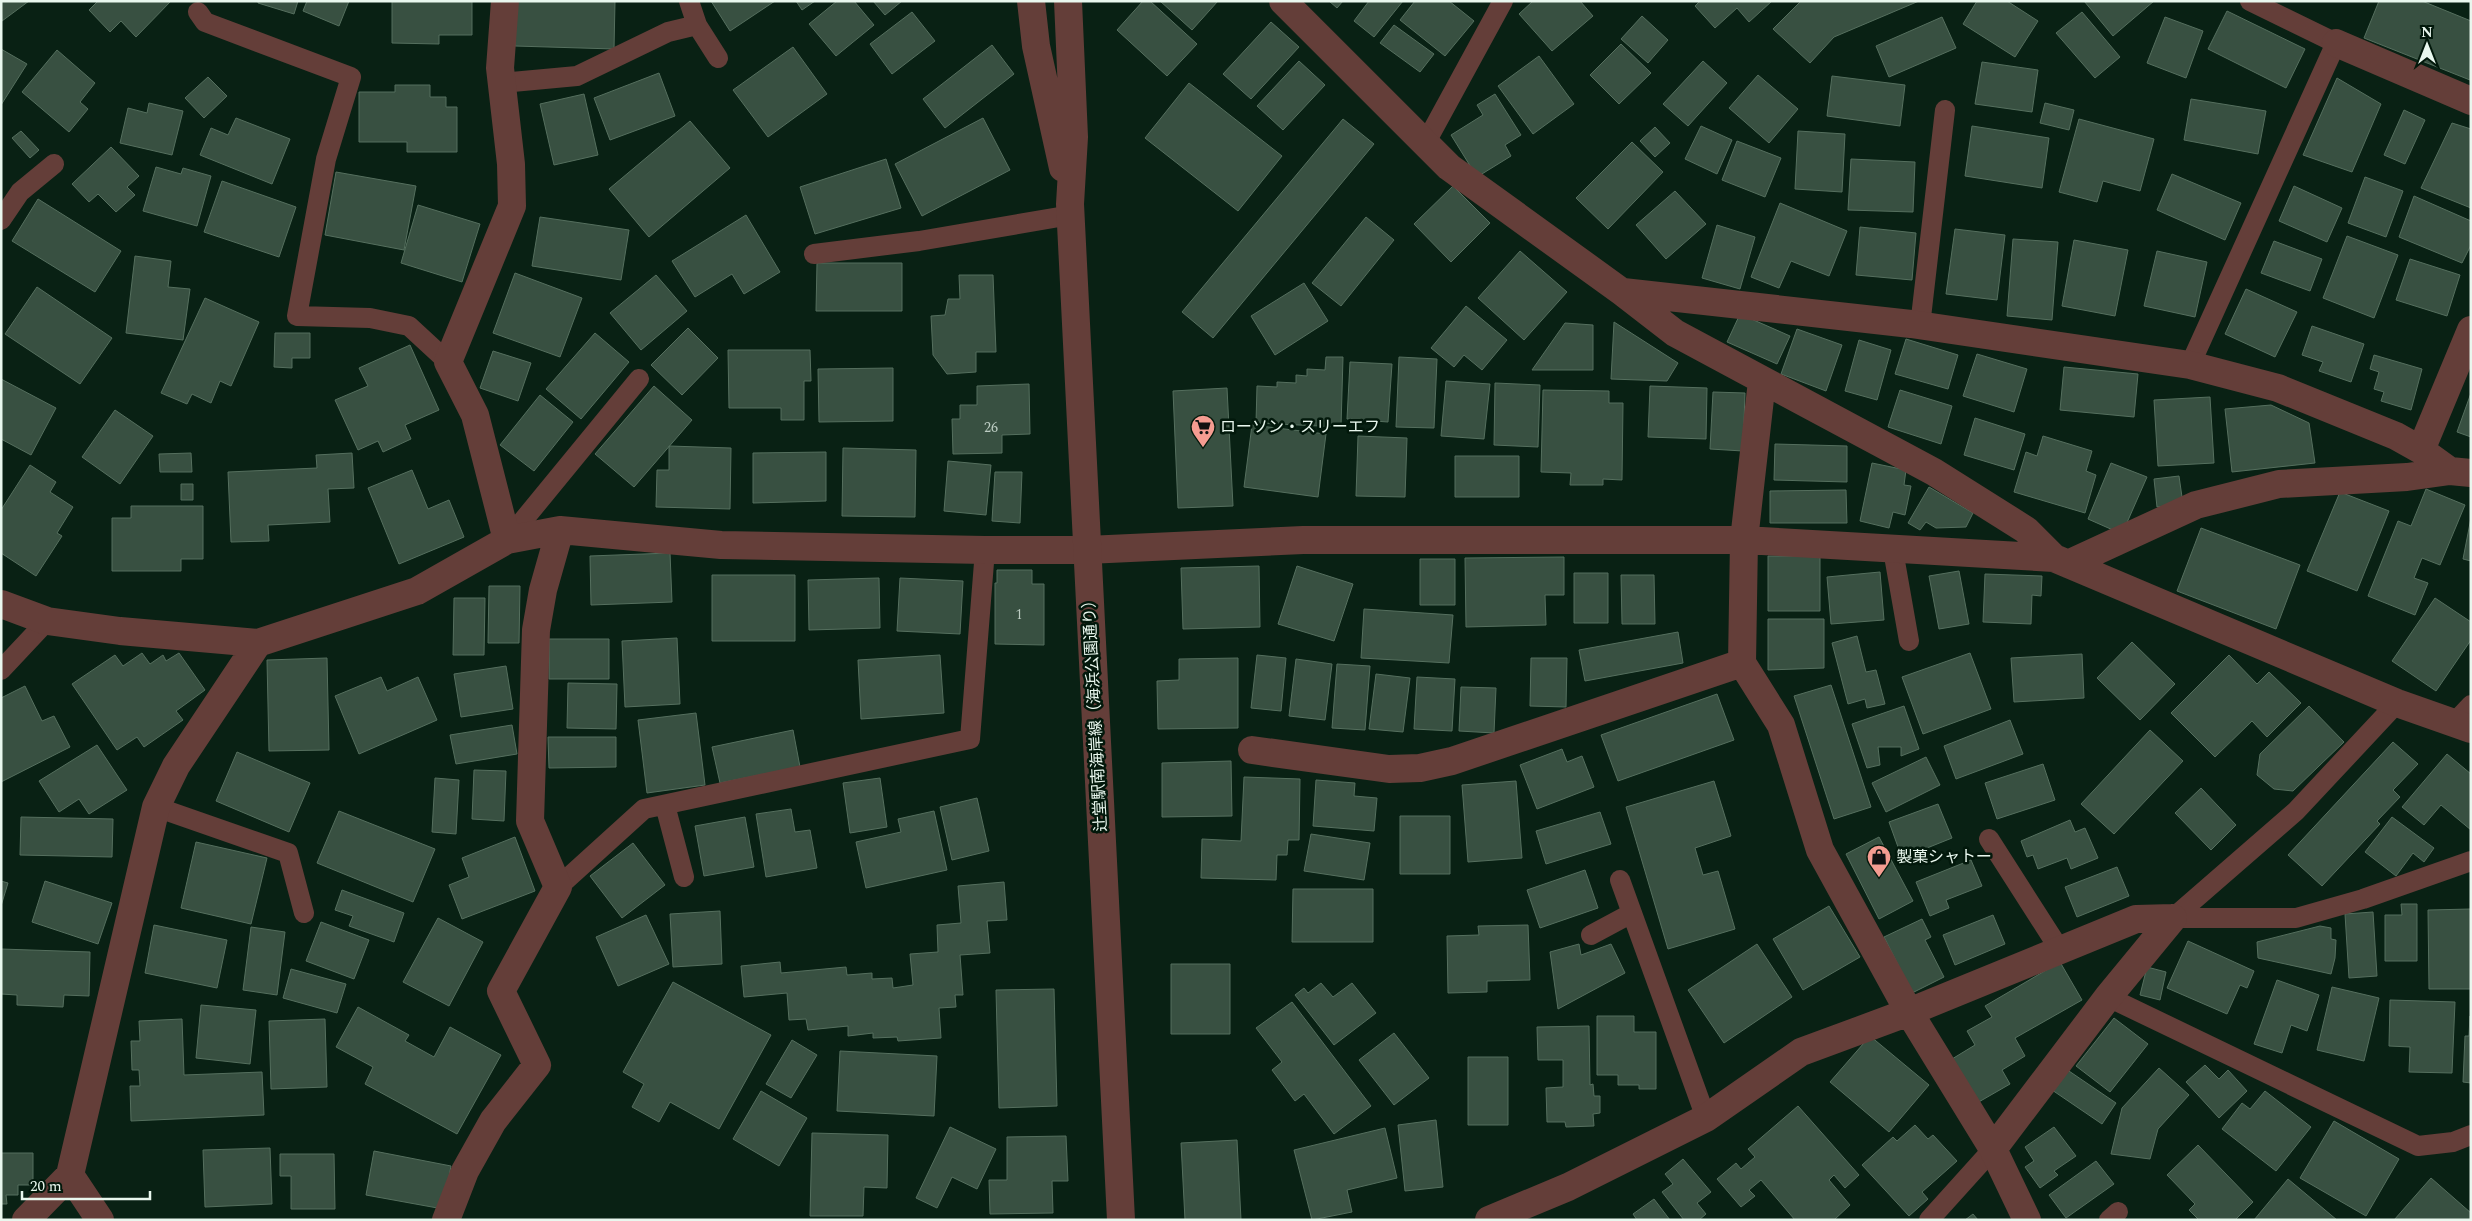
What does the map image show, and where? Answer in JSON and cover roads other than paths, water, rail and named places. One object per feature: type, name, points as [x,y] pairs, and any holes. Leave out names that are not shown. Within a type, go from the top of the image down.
[{"type":"street","points":[[505,1],[500,68],[510,164],[512,206],[448,362],[475,414],[507,540]]},
{"type":"street","name":"辻堂駅南海岸線（海浜公園通り）","points":[[1031,1],[1036,46],[1071,209]]},
{"type":"street","name":"辻堂駅南海岸線（海浜公園通り）","points":[[1068,1],[1074,137],[1071,209],[1121,1220]]},
{"type":"street","points":[[1283,1],[1449,166],[1675,333],[1934,472],[2026,530],[2061,561],[2398,703],[2465,719]]},
{"type":"street","points":[[2336,43],[2471,101]]},
{"type":"street","points":[[1622,292],[1920,326],[2190,365],[2278,388],[2396,436],[2460,472]]},
{"type":"street","points":[[2421,450],[2471,330]]},
{"type":"street","points":[[1762,381],[1744,540],[1742,663],[1781,725],[1820,850],[1909,1012],[1993,1149],[2027,1220]]},
{"type":"street","points":[[1,604],[47,621],[120,632],[258,644],[417,591],[507,540],[560,530],[721,545],[985,550],[1087,550],[1303,540],[1744,540],[2061,561],[2196,505],[2279,484],[2460,472]]},
{"type":"street","points":[[446,1220],[465,1171],[493,1121],[537,1065],[501,991],[558,886],[530,821],[536,630],[543,590],[560,530]]},
{"type":"street","points":[[26,1220],[70,1175],[156,807],[176,766],[258,644]]},
{"type":"street","points":[[1252,750],[1390,769],[1420,768],[1452,761],[1742,663]]},
{"type":"street","points":[[1993,1149],[2108,998],[2173,918]]},
{"type":"street","points":[[1489,1220],[1568,1187],[1706,1118],[1801,1052],[1909,1012],[2136,919],[2173,918]]},
{"type":"street","points":[[70,1175],[100,1220]]},
{"type":"lane","points":[[689,1],[697,25],[718,58]]},
{"type":"lane","points":[[1425,144],[1503,1]]},
{"type":"lane","points":[[2190,365],[2336,43],[2250,1]]},
{"type":"lane","points":[[198,12],[205,22],[351,77],[326,159],[297,316],[370,318],[409,326],[448,362]]},
{"type":"lane","points":[[501,83],[576,76],[668,32],[697,25]]},
{"type":"lane","points":[[1920,326],[1945,110]]},
{"type":"lane","points":[[1,220],[20,192],[54,164]]},
{"type":"lane","points":[[814,254],[919,242],[1071,209]]},
{"type":"lane","points":[[507,540],[639,378]]},
{"type":"lane","points":[[558,886],[644,809],[970,739],[985,550]]},
{"type":"lane","points":[[1893,550],[1909,641]]},
{"type":"lane","points":[[1,670],[47,621]]},
{"type":"lane","points":[[2173,918],[2296,811],[2398,703]]},
{"type":"lane","points":[[665,804],[684,877]]},
{"type":"lane","points":[[156,807],[288,853],[304,913]]},
{"type":"lane","points":[[1989,839],[2060,950]]},
{"type":"lane","points":[[2173,918],[2296,918],[2363,899],[2471,861]]},
{"type":"lane","points":[[1620,880],[1706,1118]]},
{"type":"lane","points":[[1591,935],[1632,913]]},
{"type":"lane","points":[[2108,998],[2418,1146],[2453,1142],[2471,1135]]},
{"type":"lane","points":[[1929,1220],[1993,1149]]},
{"type":"place","name":"ローソン・スリーエフ","points":[[1203,448]]},
{"type":"place","name":"製菓シャトー","points":[[1879,878]]}]
